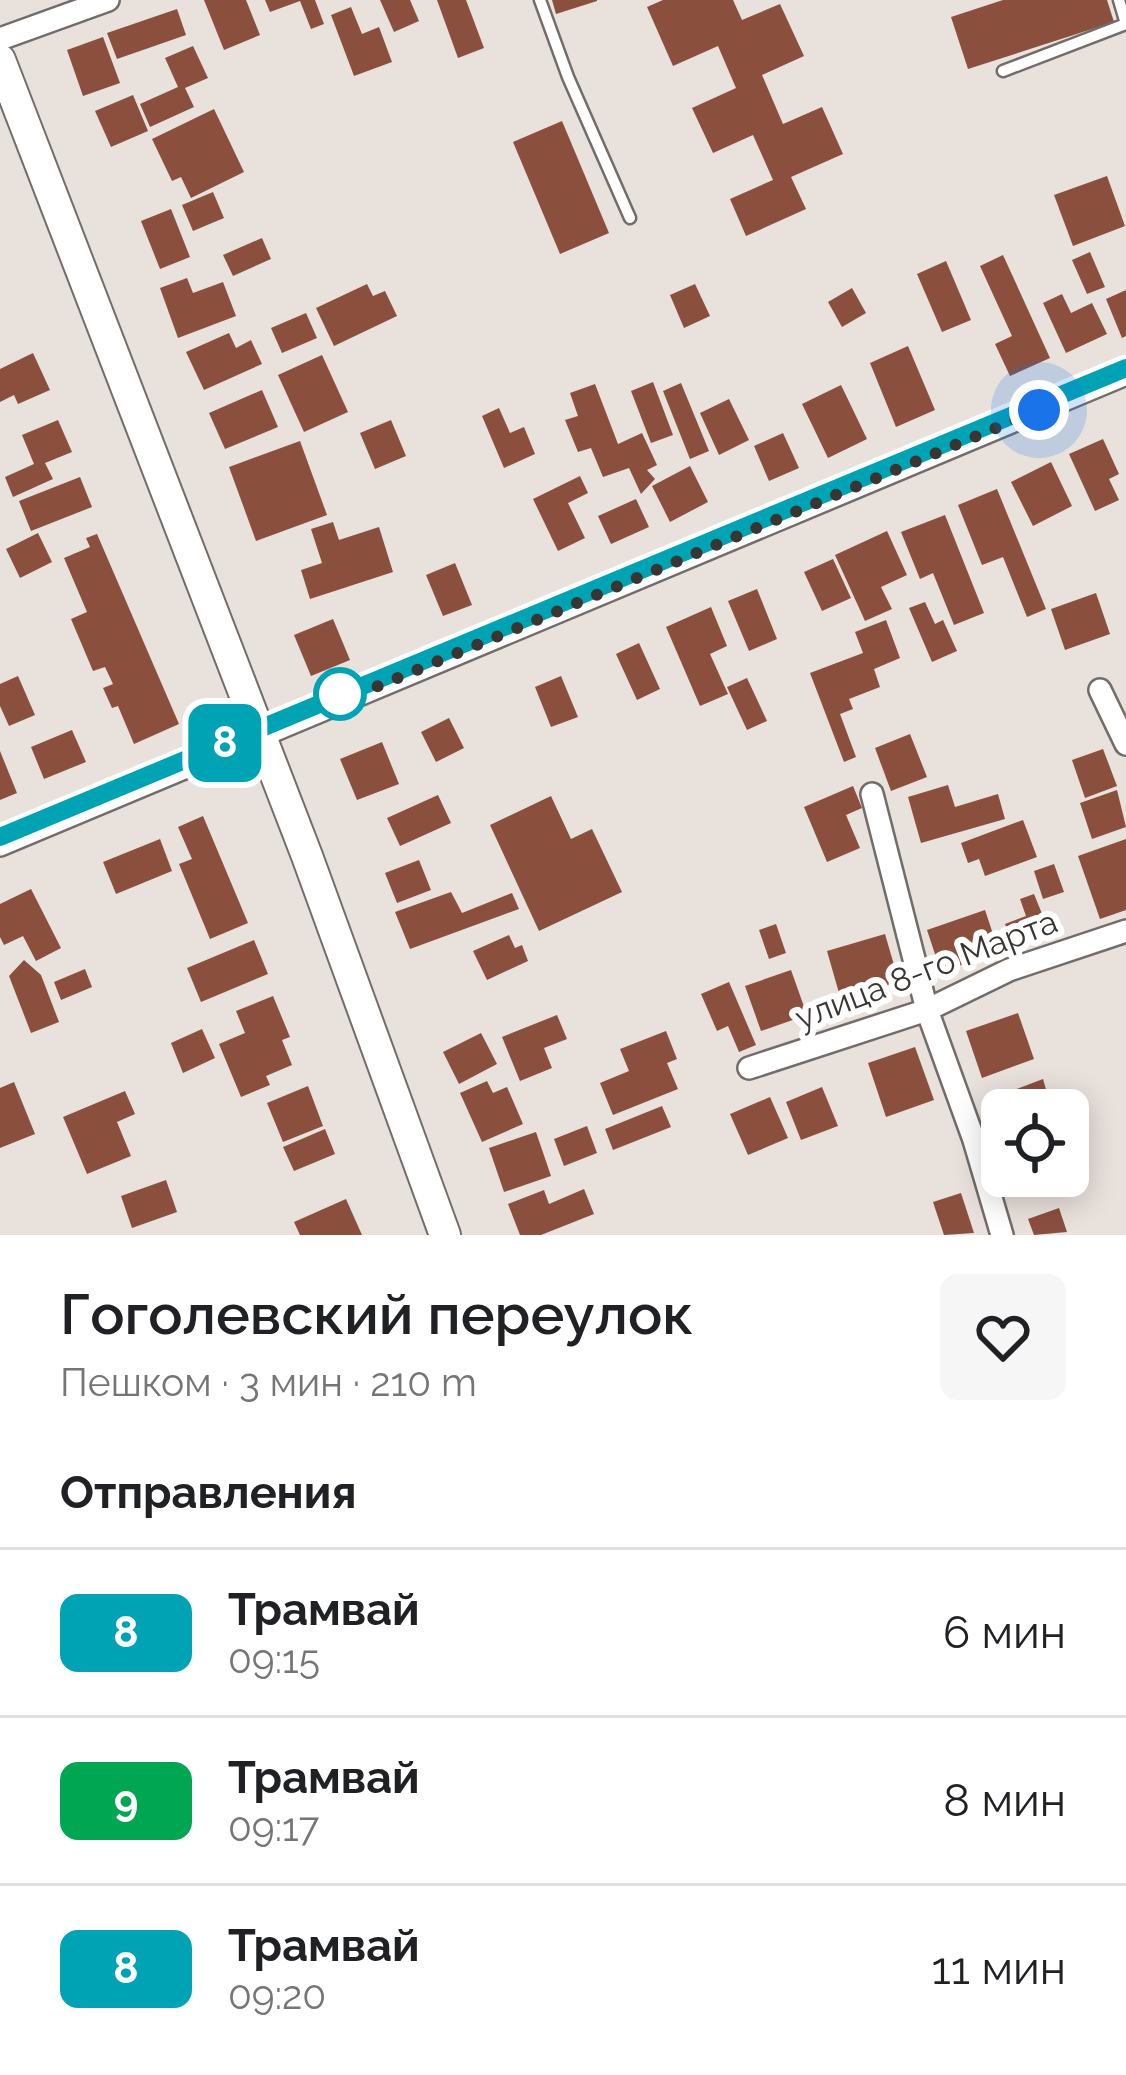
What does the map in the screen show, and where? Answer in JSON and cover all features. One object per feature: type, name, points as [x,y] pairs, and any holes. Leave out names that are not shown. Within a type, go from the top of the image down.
[{"type":"main road","points":[[0,60],[307,856],[445,1235]]},
{"type":"street","points":[[0,39],[108,0]]},
{"type":"street","points":[[0,845],[1126,374]]},
{"type":"street","points":[[1100,691],[1126,744]]},
{"type":"street","points":[[872,794],[927,1010],[1002,1235]]},
{"type":"street","name":"улица 8-го Марта","points":[[749,1068],[927,1010],[1009,970],[1126,931]]},
{"type":"lane","points":[[540,0],[630,218]]},
{"type":"lane","points":[[1003,70],[1126,24],[1119,0]]},
{"type":"building","points":[[204,0],[246,0],[260,35],[224,50]]},
{"type":"building","points":[[265,0],[315,0],[324,24],[311,29],[300,1],[270,12]]},
{"type":"building","points":[[380,0],[410,0],[419,21],[394,32]]},
{"type":"building","points":[[437,0],[466,0],[484,48],[458,58]]},
{"type":"building","points":[[552,0],[597,0],[597,1],[556,14]]},
{"type":"building","points":[[663,0],[733,0],[742,20],[780,4],[804,56],[762,75],[783,124],[822,107],[843,154],[791,177],[806,209],[746,236],[730,199],[773,180],[753,135],[713,153],[692,108],[736,88],[718,46],[673,66],[647,7]]},
{"type":"building","points":[[1003,0],[1107,0],[1114,22],[968,69],[951,17]]},
{"type":"building","points":[[351,7],[362,34],[379,27],[392,62],[354,76],[331,15]]},
{"type":"building","points":[[177,9],[186,35],[117,59],[107,33]]},
{"type":"building","points":[[103,37],[120,83],[83,96],[67,50]]},
{"type":"building","points":[[193,46],[208,78],[185,88],[194,107],[150,127],[140,104],[178,87],[165,58]]},
{"type":"building","points":[[133,95],[148,131],[111,147],[95,111]]},
{"type":"building","points":[[214,109],[244,172],[191,198],[181,177],[172,181],[152,139]]},
{"type":"building","points":[[562,121],[609,233],[560,254],[513,142]]},
{"type":"building","points":[[1107,176],[1125,226],[1073,246],[1054,195]]},
{"type":"building","points":[[213,192],[224,218],[193,231],[182,205]]},
{"type":"building","points":[[171,209],[190,257],[160,269],[141,221]]},
{"type":"building","points":[[262,238],[271,259],[233,276],[223,255]]},
{"type":"building","points":[[1090,252],[1105,287],[1087,294],[1072,260]]},
{"type":"building","points":[[1003,255],[1050,358],[1010,376],[995,344],[1012,336],[980,266]]},
{"type":"building","points":[[946,261],[971,320],[942,332],[917,274]]},
{"type":"building","points":[[187,278],[193,293],[223,282],[236,316],[178,338],[160,288]]},
{"type":"building","points":[[367,284],[373,296],[385,291],[397,316],[334,346],[316,308]]},
{"type":"building","points":[[695,284],[710,316],[684,328],[670,295]]},
{"type":"building","points":[[852,288],[866,313],[842,327],[828,302]]},
{"type":"building","points":[[1126,290],[1126,336],[1122,338],[1106,299]]},
{"type":"building","points":[[1062,294],[1071,313],[1092,303],[1107,334],[1066,353],[1043,303]]},
{"type":"building","points":[[306,313],[317,338],[282,353],[271,328]]},
{"type":"building","points":[[229,333],[236,348],[251,340],[262,364],[204,390],[186,352]]},
{"type":"building","points":[[908,346],[935,410],[896,427],[870,363]]},
{"type":"building","points":[[33,353],[50,390],[18,404],[14,395],[0,402],[0,369]]},
{"type":"building","points":[[322,355],[348,412],[304,432],[278,375]]},
{"type":"building","points":[[653,382],[673,435],[651,443],[631,391]]},
{"type":"building","points":[[681,383],[709,451],[690,459],[663,391]]},
{"type":"building","points":[[595,384],[618,444],[642,433],[657,465],[647,470],[655,479],[641,494],[629,468],[603,477],[591,448],[578,452],[565,420],[578,416],[570,393]]},
{"type":"building","points":[[841,385],[867,439],[828,458],[802,404]]},
{"type":"building","points":[[262,390],[278,427],[225,449],[209,413]]},
{"type":"building","points":[[729,399],[749,440],[719,455],[700,413]]},
{"type":"building","points":[[499,408],[510,433],[524,427],[535,454],[504,468],[482,416]]},
{"type":"building","points":[[58,420],[72,452],[45,463],[53,479],[13,497],[5,477],[34,464],[22,435]]},
{"type":"building","points":[[391,420],[406,456],[375,469],[360,433]]},
{"type":"building","points":[[783,433],[799,468],[769,481],[754,446]]},
{"type":"building","points":[[1103,439],[1119,474],[1109,479],[1119,500],[1095,511],[1069,454]]},
{"type":"building","points":[[300,441],[327,515],[256,541],[229,467]]},
{"type":"building","points":[[1051,462],[1072,506],[1033,526],[1011,482]]},
{"type":"building","points":[[690,466],[708,502],[670,522],[652,486]]},
{"type":"building","points":[[580,476],[588,493],[568,503],[585,538],[558,551],[533,499]]},
{"type":"building","points":[[80,477],[92,507],[31,531],[19,501]]},
{"type":"building","points":[[997,489],[1046,609],[1027,617],[1003,557],[982,565],[958,505]]},
{"type":"building","points":[[636,499],[649,527],[611,544],[598,516]]},
{"type":"building","points":[[945,515],[984,613],[954,625],[933,573],[920,579],[901,532]]},
{"type":"building","points":[[333,522],[339,540],[379,527],[393,572],[310,599],[301,570],[322,563],[311,529]]},
{"type":"building","points":[[887,531],[907,575],[881,587],[892,609],[865,621],[835,555]]},
{"type":"building","points":[[38,533],[52,562],[20,578],[6,549]]},
{"type":"building","points":[[97,534],[179,724],[134,744],[118,706],[112,708],[103,688],[113,684],[105,667],[93,671],[71,619],[87,612],[64,558],[90,547],[86,538]]},
{"type":"building","points":[[833,559],[851,598],[822,611],[804,572]]},
{"type":"building","points":[[455,563],[472,605],[443,616],[426,575]]},
{"type":"building","points":[[757,589],[777,639],[749,651],[728,601]]},
{"type":"building","points":[[1096,593],[1110,634],[1065,650],[1051,609]]},
{"type":"building","points":[[925,602],[935,624],[943,620],[957,651],[932,662],[909,608]]},
{"type":"building","points":[[711,607],[727,646],[710,654],[728,694],[700,706],[666,627]]},
{"type":"building","points":[[333,619],[350,660],[311,676],[294,635]]},
{"type":"building","points":[[886,620],[900,658],[874,669],[880,687],[849,699],[853,709],[840,714],[856,757],[844,762],[810,673],[863,653],[855,632]]},
{"type":"building","points":[[639,643],[660,689],[637,700],[616,654]]},
{"type":"building","points":[[18,676],[35,715],[9,726],[0,706],[0,684]]},
{"type":"building","points":[[561,676],[578,717],[551,727],[535,687]]},
{"type":"building","points":[[747,678],[767,721],[747,730],[727,687]]},
{"type":"building","points":[[449,718],[464,748],[436,762],[421,732]]},
{"type":"building","points":[[72,730],[86,762],[44,779],[31,747]]},
{"type":"building","points":[[910,734],[927,777],[891,791],[875,748]]},
{"type":"building","points":[[382,742],[399,784],[357,800],[340,759]]},
{"type":"building","points":[[1103,749],[1117,786],[1085,798],[1072,760]]},
{"type":"building","points":[[0,751],[17,793],[0,800]]},
{"type":"building","points":[[948,785],[955,807],[998,794],[1005,819],[921,843],[908,797]]},
{"type":"building","points":[[853,786],[862,808],[846,815],[860,848],[827,862],[804,807]]},
{"type":"building","points":[[1117,790],[1126,827],[1092,839],[1080,803]]},
{"type":"building","points":[[438,795],[451,823],[400,846],[387,818]]},
{"type":"building","points":[[551,796],[571,839],[592,829],[622,892],[539,931],[490,825]]},
{"type":"building","points":[[203,816],[248,923],[210,939],[179,864],[192,859],[178,827]]},
{"type":"building","points":[[1023,820],[1037,857],[985,876],[979,859],[968,863],[961,843]]},
{"type":"building","points":[[160,839],[172,871],[116,894],[103,862]]},
{"type":"building","points":[[1126,839],[1126,910],[1100,919],[1078,856]]},
{"type":"building","points":[[419,860],[431,890],[397,903],[385,873]]},
{"type":"building","points":[[1054,864],[1064,892],[1043,899],[1034,871]]},
{"type":"building","points":[[31,889],[61,948],[36,961],[23,936],[4,945],[0,937],[0,904]]},
{"type":"building","points":[[451,892],[462,913],[512,893],[519,909],[410,949],[395,912]]},
{"type":"building","points":[[1034,894],[1049,931],[1013,945],[1005,924],[1026,916],[1020,899]]},
{"type":"building","points":[[985,910],[999,952],[941,972],[927,930]]},
{"type":"building","points":[[776,924],[786,953],[769,959],[759,930]]},
{"type":"building","points":[[885,934],[899,982],[841,1000],[827,951]]},
{"type":"building","points":[[509,935],[515,948],[522,945],[528,961],[487,980],[473,951]]},
{"type":"building","points":[[254,940],[268,974],[201,1002],[187,968]]},
{"type":"building","points":[[24,960],[41,975],[59,1022],[31,1033],[9,976]]},
{"type":"building","points":[[85,969],[92,987],[61,1000],[54,982]]},
{"type":"building","points":[[791,970],[807,1015],[761,1031],[745,986]]},
{"type":"building","points":[[729,982],[756,1045],[739,1052],[728,1026],[717,1031],[701,994]]},
{"type":"building","points":[[273,996],[290,1037],[282,1040],[292,1065],[266,1076],[270,1085],[241,1097],[219,1044],[245,1033],[236,1011]]},
{"type":"building","points":[[1018,1013],[1034,1059],[982,1078],[966,1031]]},
{"type":"building","points":[[557,1015],[567,1039],[544,1048],[552,1068],[520,1081],[502,1037]]},
{"type":"building","points":[[202,1029],[215,1058],[183,1073],[171,1043]]},
{"type":"building","points":[[666,1031],[677,1059],[667,1063],[678,1089],[613,1115],[600,1083],[629,1071],[620,1049]]},
{"type":"building","points":[[481,1033],[497,1064],[459,1084],[443,1052]]},
{"type":"building","points":[[915,1047],[934,1100],[886,1117],[868,1063]]},
{"type":"building","points":[[1043,1079],[1046,1089],[1017,1089]]},
{"type":"building","points":[[487,1081],[493,1093],[507,1087],[523,1124],[482,1142],[460,1093]]},
{"type":"building","points":[[14,1082],[35,1134],[0,1148],[0,1088]]},
{"type":"building","points":[[308,1086],[323,1126],[283,1142],[267,1103]]},
{"type":"building","points":[[822,1087],[838,1126],[801,1140],[786,1102]]},
{"type":"building","points":[[125,1091],[135,1114],[117,1122],[131,1156],[87,1174],[63,1117]]},
{"type":"building","points":[[770,1097],[788,1138],[748,1155],[730,1114]]},
{"type":"building","points":[[662,1106],[671,1127],[613,1150],[605,1129]]},
{"type":"building","points":[[587,1126],[597,1153],[564,1166],[554,1139]]},
{"type":"building","points":[[325,1129],[335,1154],[294,1171],[283,1147]]},
{"type":"building","points":[[536,1132],[551,1176],[504,1192],[489,1148]]},
{"type":"building","points":[[166,1180],[177,1212],[132,1228],[121,1196]]},
{"type":"building","points":[[584,1189],[594,1214],[541,1235],[520,1235],[508,1204],[544,1190],[549,1204]]},
{"type":"building","points":[[961,1193],[974,1233],[944,1235],[933,1202]]},
{"type":"building","points":[[346,1199],[362,1235],[300,1235],[294,1222]]},
{"type":"building","points":[[1059,1208],[1067,1232],[1034,1235],[1028,1219]]},
{"type":"tram line","points":[[0,837],[1126,368]]},
{"type":"tram line","name":"8","points":[[0,837],[1126,368]]},
{"type":"route","points":[[340,694],[345,700],[1039,410]]}]
